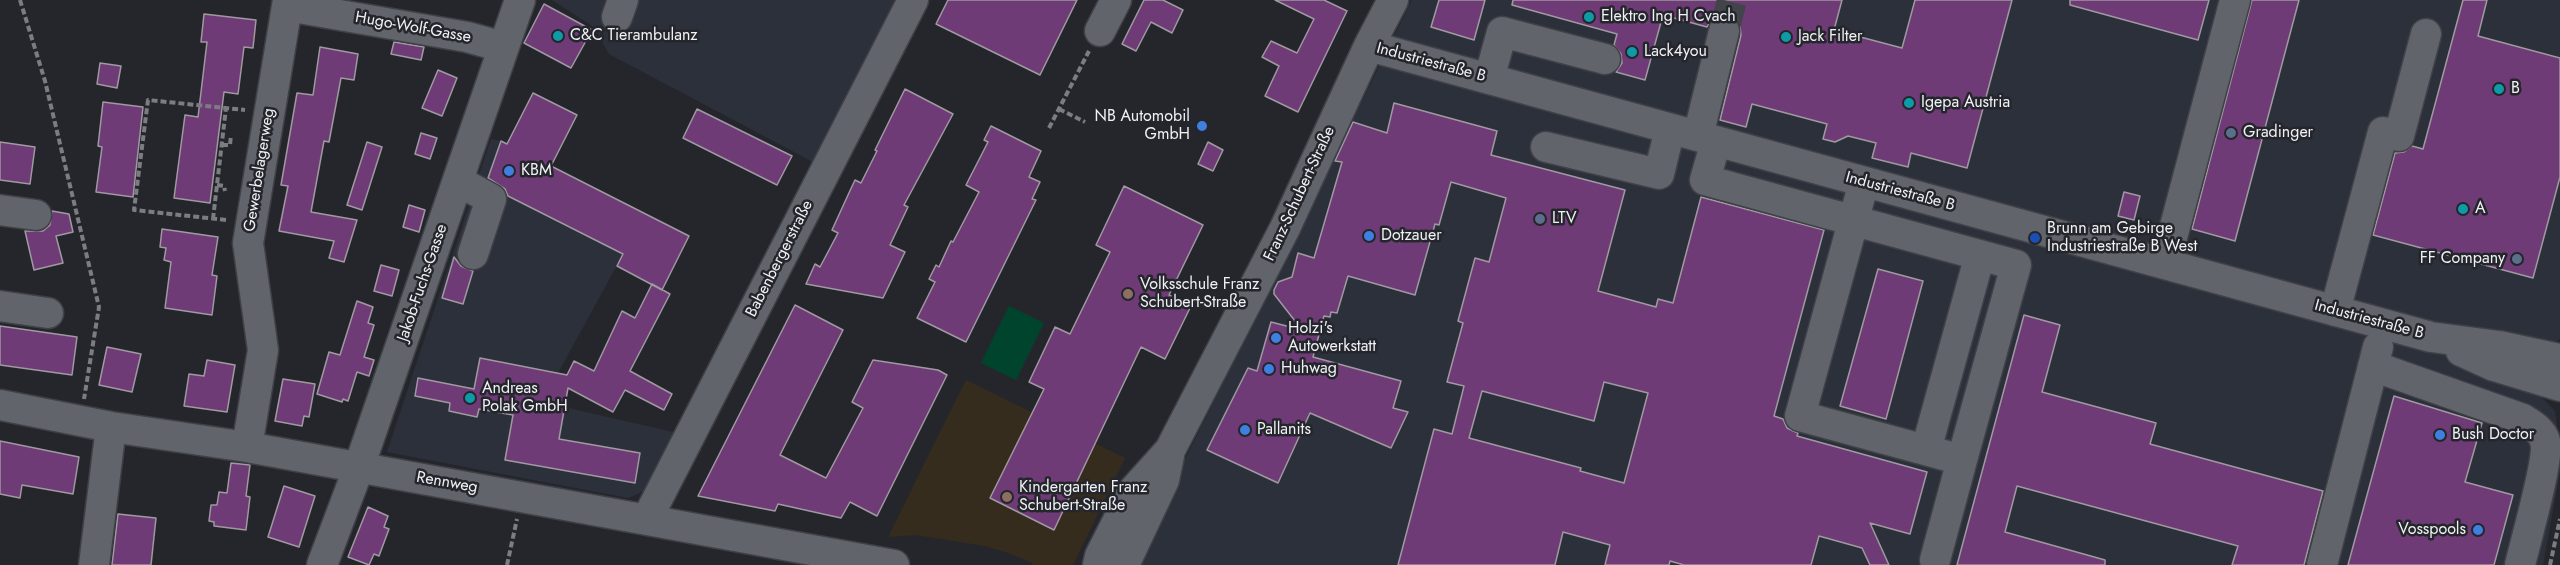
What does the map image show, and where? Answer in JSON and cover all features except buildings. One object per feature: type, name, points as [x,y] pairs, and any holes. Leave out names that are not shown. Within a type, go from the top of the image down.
[{"type":"street","name":"Jakob-Fuchs-Gasse","points":[[322,565],[359,468],[519,0]]},
{"type":"street","name":"Babenbergerstraße","points":[[647,519],[913,0]]},
{"type":"street","points":[[1100,31],[1116,0]]},
{"type":"street","name":"Franz-Schubert-Straße","points":[[1098,565],[1100,556],[1133,491],[1170,450],[1285,228],[1369,46],[1393,0]]},
{"type":"street","points":[[2165,264],[2235,0]]},
{"type":"street","name":"Hugo-Wolf-Gasse","points":[[288,3],[467,37],[503,47]]},
{"type":"street","name":"Gewerbelagerweg","points":[[247,447],[263,350],[248,243],[288,3]]},
{"type":"street","points":[[1546,147],[1659,174],[1694,135],[1724,31]]},
{"type":"street","points":[[1489,79],[1502,32],[1605,59]]},
{"type":"street","points":[[2335,311],[2383,132],[2399,136],[2426,34]]},
{"type":"street","name":"Industriestraße B","points":[[1369,46],[2431,337],[2499,346],[2560,359]]},
{"type":"street","points":[[1694,135],[1705,180],[2016,265],[1935,560]]},
{"type":"street","points":[[458,181],[491,199],[474,254]]},
{"type":"street","points":[[1864,182],[1800,416],[1962,460]]},
{"type":"street","points":[[0,210],[36,215]]},
{"type":"street","points":[[1926,450],[1980,255]]},
{"type":"street","points":[[0,306],[48,313]]},
{"type":"street","points":[[2322,565],[2384,324]]},
{"type":"street","name":"Industriestraße B","points":[[2431,337],[2494,366],[2560,386]]},
{"type":"street","points":[[2373,366],[2523,419],[2537,428],[2545,442],[2545,460],[2520,565]]},
{"type":"street","name":"Rennweg","points":[[0,405],[111,427],[247,447],[894,565]]},
{"type":"street","points":[[94,565],[111,427]]},
{"type":"street","name":"Franz-Schubert-Straße","points":[[1124,565],[1164,480],[1170,450]]},
{"type":"path","points":[[20,0],[45,81],[99,307],[80,421]]},
{"type":"path","points":[[1049,128],[1100,31]]},
{"type":"path","points":[[251,223],[134,210],[148,100],[269,113]]},
{"type":"path","points":[[213,219],[226,108]]},
{"type":"path","points":[[1059,109],[1085,122]]},
{"type":"path","points":[[222,145],[230,145],[231,135]]},
{"type":"path","points":[[217,185],[224,186],[225,191]]},
{"type":"path","points":[[507,565],[522,497]]},
{"type":"path","points":[[2550,565],[2560,519]]},
{"type":"shaded area","points":[[552,0],[901,0],[813,162],[609,54],[594,27]]},
{"type":"shaded area","points":[[1412,0],[2560,0],[2560,339],[2550,344],[2537,393],[2555,411],[2560,472],[2543,565],[1133,565]]},
{"type":"shaded area","points":[[491,139],[501,141],[689,236],[662,289],[616,267],[542,402],[677,433],[646,490],[628,498],[387,452]]},
{"type":"shaded area","name":"Kindergarten Franz Schubert-Straße","points":[[966,380],[1125,458],[1073,565],[1032,565],[1009,553],[985,546],[915,535],[888,537]]},
{"type":"green space","points":[[1009,306],[1044,323],[1016,380],[981,363]]},
{"type":"tunnel","points":[[1724,31],[1732,0]]},
{"type":"place","name":"Elektro Ing H Cvach","points":[[1589,17]]},
{"type":"place","name":"C&C Tierambulanz","points":[[558,36]]},
{"type":"place","name":"Jack Filter","points":[[1786,37]]},
{"type":"place","name":"Lack4you","points":[[1632,52]]},
{"type":"place","name":"B","points":[[2499,89]]},
{"type":"place","name":"Igepa Austria","points":[[1909,103]]},
{"type":"place","name":"NB Automobil GmbH","points":[[1202,126]]},
{"type":"place","name":"Gradinger","points":[[2231,133]]},
{"type":"place","name":"KBM","points":[[509,171]]},
{"type":"place","name":"A","points":[[2463,209]]},
{"type":"place","name":"LTV","points":[[1540,219]]},
{"type":"place","name":"Dotzauer","points":[[1369,236]]},
{"type":"place","name":"Brunn am Gebirge Industriestraße B West","points":[[2035,238]]},
{"type":"place","name":"FF Company","points":[[2517,259]]},
{"type":"place","name":"Volksschule Franz Schubert-Straße","points":[[1128,294]]},
{"type":"place","name":"Holzi's Autowerkstatt","points":[[1276,338]]},
{"type":"place","name":"Huhwag","points":[[1269,369]]},
{"type":"place","name":"Andreas Polak GmbH","points":[[470,398]]},
{"type":"place","name":"Pallanits","points":[[1245,430]]},
{"type":"place","name":"Bush Doctor","points":[[2440,435]]},
{"type":"place","name":"Kindergarten Franz Schubert-Straße","points":[[1007,497]]},
{"type":"place","name":"Vosspools","points":[[2478,530]]}]
